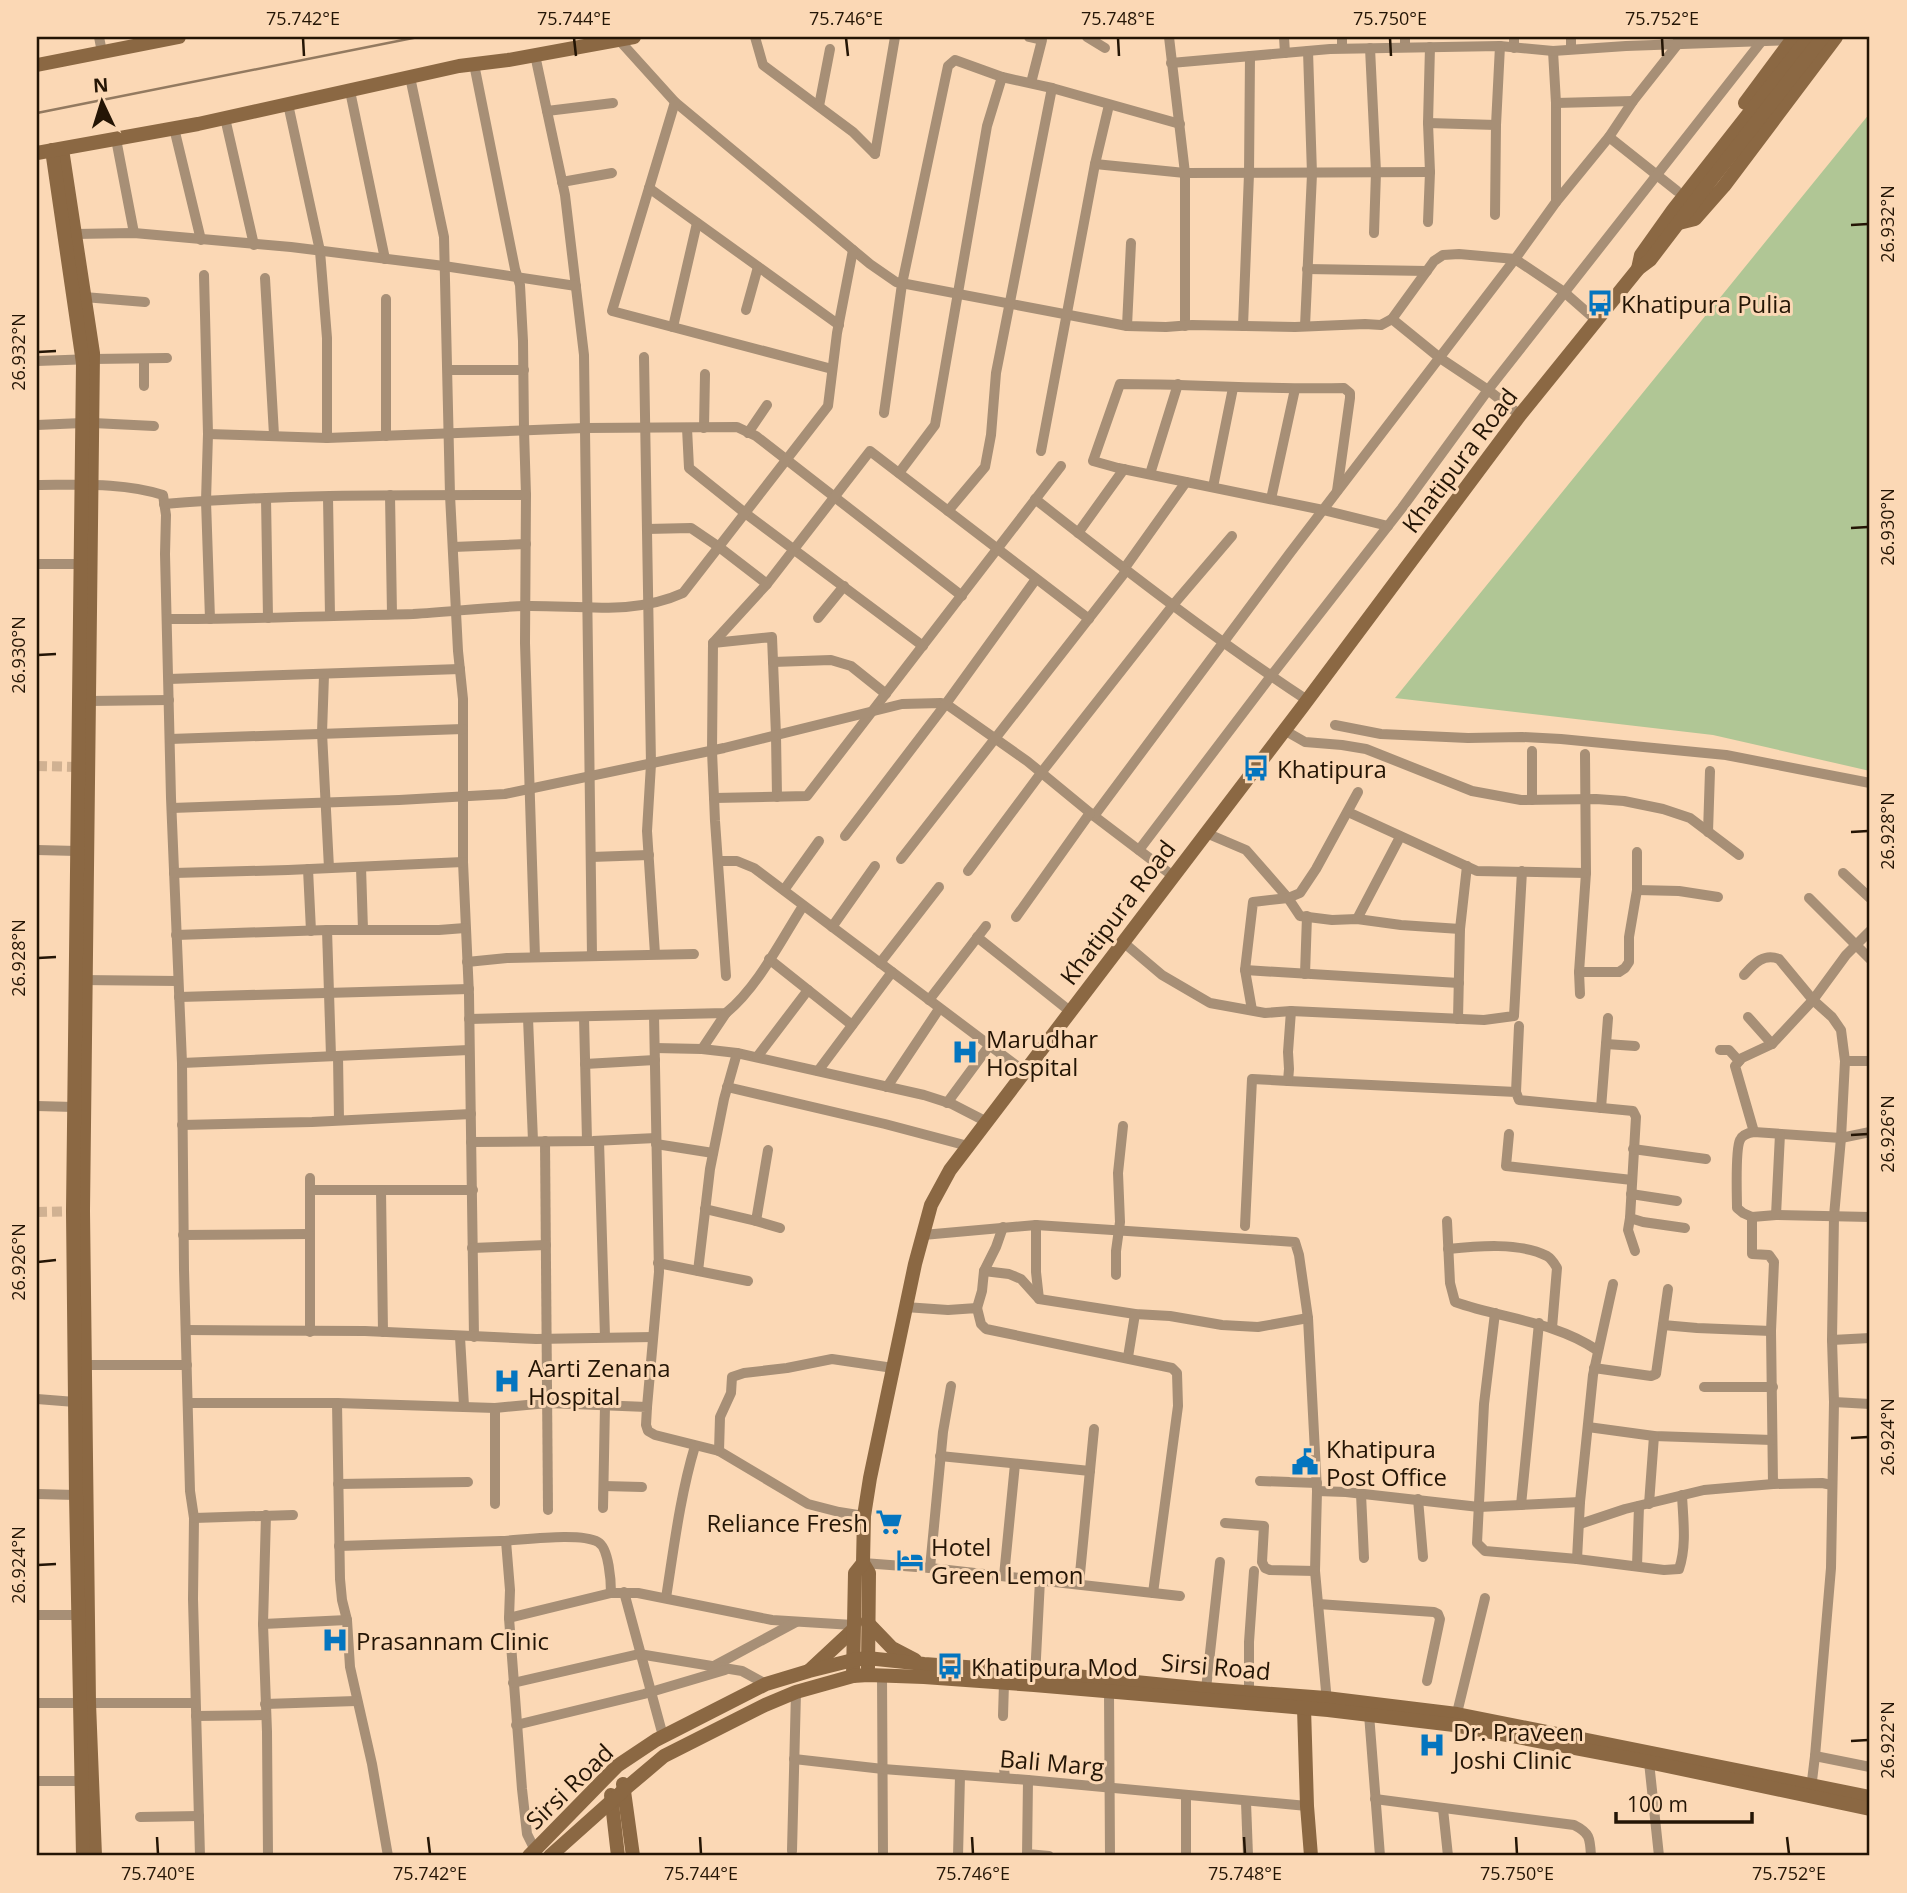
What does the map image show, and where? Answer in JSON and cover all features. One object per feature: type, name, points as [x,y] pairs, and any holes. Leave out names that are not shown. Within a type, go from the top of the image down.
[{"type":"street","points":[[99,37],[102,52]]},
{"type":"street","points":[[37,65],[179,37]]},
{"type":"street","points":[[755,37],[762,65],[853,132],[875,154],[895,37]]},
{"type":"street","points":[[1029,37],[1042,40],[1031,83]]},
{"type":"street","points":[[1087,37],[1105,48]]},
{"type":"street","points":[[1169,37],[1185,173],[1185,326]]},
{"type":"street","points":[[1284,37],[1285,53]]},
{"type":"street","points":[[1342,37],[1342,48]]},
{"type":"street","points":[[1571,37],[1571,49]]},
{"type":"street","points":[[1680,214],[1809,37]]},
{"type":"street","points":[[1792,38],[1704,160],[1660,215],[1662,226],[1680,214],[1823,37]]},
{"type":"street","points":[[1680,214],[1695,219],[1724,186],[1836,37]]},
{"type":"street","points":[[37,153],[225,118],[474,64],[626,38],[675,102],[853,250],[886,276],[902,284],[1127,326],[1381,326],[1392,319],[1434,261],[1443,255],[1459,254],[1515,259],[1564,292],[1597,321]]},
{"type":"street","points":[[1171,63],[1342,48],[1370,48],[1405,42],[1430,47],[1459,42],[1500,47],[1514,42],[1553,51],[1626,41],[1792,38]]},
{"type":"street","points":[[1139,850],[1388,526],[1488,390],[1763,39]]},
{"type":"street","points":[[1016,916],[1556,202],[1609,137],[1678,40]]},
{"type":"street","points":[[1428,222],[1430,47]]},
{"type":"street","points":[[1495,215],[1500,47]]},
{"type":"street","points":[[1370,48],[1376,172],[1374,233]]},
{"type":"street","points":[[819,106],[830,49]]},
{"type":"street","points":[[1305,327],[1312,174],[1308,51]]},
{"type":"street","points":[[1553,51],[1556,202]]},
{"type":"street","points":[[535,55],[562,183],[584,355],[592,956]]},
{"type":"street","points":[[1243,326],[1250,56]]},
{"type":"street","points":[[884,413],[902,284],[948,65],[955,60],[1002,77],[1052,88],[1180,124]]},
{"type":"street","points":[[474,64],[520,285],[524,370],[529,788],[536,957]]},
{"type":"street","points":[[410,77],[444,237],[450,495],[463,729],[463,862],[469,989],[474,1337]]},
{"type":"street","points":[[899,473],[935,425],[987,127],[1002,77]]},
{"type":"street","points":[[948,511],[985,467],[991,435],[996,373],[1052,88]]},
{"type":"street","points":[[350,91],[385,259]]},
{"type":"street","points":[[1556,103],[1633,101]]},
{"type":"street","points":[[675,102],[612,311],[832,369]]},
{"type":"street","points":[[547,111],[613,103]]},
{"type":"street","points":[[288,104],[320,251],[327,338],[327,438]]},
{"type":"street","points":[[1041,452],[1095,164],[1109,105]]},
{"type":"street","points":[[225,118],[254,245]]},
{"type":"street","points":[[1428,123],[1496,125]]},
{"type":"street","points":[[174,128],[201,240]]},
{"type":"street","points":[[1609,137],[1677,191]]},
{"type":"street","points":[[116,139],[134,233]]},
{"type":"street","points":[[57,149],[75,233],[84,298],[88,359],[89,701],[79,1107],[85,1365],[83,1856]]},
{"type":"street","points":[[57,149],[88,359]]},
{"type":"street","points":[[1095,164],[1185,173],[1430,172]]},
{"type":"street","points":[[562,183],[612,173]]},
{"type":"street","points":[[649,188],[839,325]]},
{"type":"street","name":"Khatipura Road","points":[[868,1675],[860,1659],[858,1625],[869,1573],[863,1563],[864,1516],[870,1478],[905,1307],[923,1235],[931,1205],[950,1170],[1520,415],[1638,269],[1650,260],[1680,214]]},
{"type":"street","points":[[673,327],[697,223]]},
{"type":"street","name":"Khatipura Road","points":[[1638,269],[1641,255],[1662,226]]},
{"type":"street","points":[[75,233],[134,233],[320,251],[576,286]]},
{"type":"street","points":[[1127,326],[1131,243]]},
{"type":"street","points":[[167,619],[392,614],[525,606],[588,609],[648,605],[676,596],[687,590],[828,405],[853,250]]},
{"type":"street","points":[[746,310],[758,267]]},
{"type":"street","points":[[1307,269],[1427,271]]},
{"type":"street","points":[[204,275],[210,619]]},
{"type":"street","points":[[265,278],[274,435]]},
{"type":"street","points":[[84,298],[145,302]]},
{"type":"street","points":[[386,299],[386,436]]},
{"type":"street","points":[[1392,319],[1440,358],[1520,415]]},
{"type":"street","points":[[644,357],[651,764],[647,831],[656,954]]},
{"type":"street","points":[[37,361],[167,358]]},
{"type":"street","points":[[144,359],[144,386]]},
{"type":"street","points":[[448,370],[524,370]]},
{"type":"street","points":[[704,428],[705,374]]},
{"type":"street","points":[[1337,492],[1350,393],[1344,388],[1120,384],[1093,461],[1388,526]]},
{"type":"street","points":[[1150,474],[1178,384]]},
{"type":"street","points":[[1213,487],[1233,388]]},
{"type":"street","points":[[1271,499],[1295,389]]},
{"type":"street","points":[[748,432],[767,405]]},
{"type":"street","points":[[37,425],[88,423],[154,426]]},
{"type":"street","points":[[208,433],[327,438],[585,428],[737,428],[756,436],[962,596]]},
{"type":"street","points":[[687,428],[690,468],[745,513],[923,646]]},
{"type":"street","points":[[726,976],[712,751],[713,643],[795,550],[870,451],[1089,619]]},
{"type":"street","points":[[714,799],[807,796],[1061,466]]},
{"type":"street","points":[[1078,533],[1124,469]]},
{"type":"street","points":[[901,859],[1089,619],[1186,482]]},
{"type":"street","points":[[37,485],[126,487],[156,493],[163,495],[166,515],[172,808],[182,1063],[183,1235],[190,1491],[194,1518],[193,1599],[200,1856]]},
{"type":"street","points":[[81,980],[77,851],[81,564],[87,485]]},
{"type":"street","points":[[164,504],[390,495],[526,495]]},
{"type":"street","points":[[390,495],[392,614]]},
{"type":"street","points":[[328,497],[330,616]]},
{"type":"street","points":[[266,499],[268,618]]},
{"type":"street","points":[[1035,499],[1223,643],[1307,700]]},
{"type":"street","points":[[647,528],[691,528],[767,584]]},
{"type":"street","points":[[968,871],[1172,605],[1232,536]]},
{"type":"street","points":[[453,547],[526,544]]},
{"type":"street","points":[[37,564],[81,564]]},
{"type":"street","points":[[845,836],[945,705],[1036,579]]},
{"type":"street","points":[[818,618],[844,586]]},
{"type":"street","points":[[713,643],[772,637],[777,797]]},
{"type":"street","points":[[773,662],[831,660],[851,666],[886,694]]},
{"type":"street","points":[[169,680],[460,669]]},
{"type":"street","points":[[324,675],[323,733],[329,868]]},
{"type":"street","points":[[89,701],[169,700]]},
{"type":"street","points":[[172,808],[505,793],[712,751],[902,704],[941,703],[979,727],[1041,773],[1173,876]]},
{"type":"street","points":[[1335,725],[1381,734],[1561,739],[1727,755],[1870,783]]},
{"type":"street","points":[[170,739],[463,729]]},
{"type":"street","points":[[1284,730],[1305,742],[1366,749],[1472,791],[1521,800],[1625,801],[1663,809],[1690,818],[1739,855]]},
{"type":"street","points":[[1532,751],[1532,800]]},
{"type":"street","points":[[1580,994],[1586,873],[1586,754]]},
{"type":"street","points":[[1708,832],[1710,771]]},
{"type":"street","points":[[1252,1010],[1245,970],[1253,902],[1300,894],[1358,792]]},
{"type":"street","points":[[1348,812],[1477,871],[1586,873]]},
{"type":"street","points":[[1206,833],[1245,850],[1288,898],[1300,916],[1460,929]]},
{"type":"street","points":[[1357,919],[1400,836]]},
{"type":"street","points":[[783,890],[819,841]]},
{"type":"street","points":[[37,850],[77,851]]},
{"type":"street","points":[[1579,972],[1619,972],[1629,962],[1629,937],[1637,890],[1637,852]]},
{"type":"street","points":[[591,857],[649,855]]},
{"type":"street","points":[[718,861],[746,864],[1025,1072]]},
{"type":"street","points":[[174,873],[463,862]]},
{"type":"street","points":[[832,927],[875,866]]},
{"type":"street","points":[[1458,1019],[1460,929],[1467,866]]},
{"type":"street","points":[[361,867],[363,930]]},
{"type":"street","points":[[308,869],[311,931]]},
{"type":"street","points":[[1123,942],[1156,971],[1210,1003],[1265,1013],[1291,1011],[1484,1020],[1514,1016],[1522,871]]},
{"type":"street","points":[[1843,873],[1870,898]]},
{"type":"street","points":[[880,962],[939,887]]},
{"type":"street","points":[[1637,890],[1704,893],[1718,897]]},
{"type":"street","points":[[1809,898],[1870,959]]},
{"type":"street","points":[[702,1049],[726,1013],[750,989],[803,906]]},
{"type":"street","points":[[1305,974],[1307,916]]},
{"type":"street","points":[[929,1000],[986,926]]},
{"type":"street","points":[[176,935],[465,928]]},
{"type":"street","points":[[327,930],[339,1120]]},
{"type":"street","points":[[1754,1132],[1735,1066],[1742,1058],[1772,1044],[1813,1000],[1846,955],[1870,932]]},
{"type":"street","points":[[977,937],[1071,1012]]},
{"type":"street","points":[[467,962],[536,957],[694,954]]},
{"type":"street","points":[[1744,975],[1766,957],[1779,959],[1813,1000],[1832,1017],[1840,1030],[1845,1061],[1834,1216],[1831,1568],[1811,1790]]},
{"type":"street","points":[[769,959],[852,1025]]},
{"type":"street","points":[[1245,970],[1458,983]]},
{"type":"street","points":[[818,1071],[892,972]]},
{"type":"street","points":[[81,980],[178,981]]},
{"type":"street","points":[[179,997],[469,989]]},
{"type":"street","points":[[757,1057],[808,990]]},
{"type":"street","points":[[887,1087],[939,1009]]},
{"type":"street","points":[[1288,1081],[1291,1011]]},
{"type":"street","points":[[469,1019],[726,1013]]},
{"type":"street","points":[[654,1015],[659,1263],[647,1407],[648,1432],[719,1451],[808,1504],[864,1516]]},
{"type":"street","points":[[584,1017],[587,1142]]},
{"type":"street","points":[[1748,1017],[1772,1044]]},
{"type":"street","points":[[528,1018],[533,1141]]},
{"type":"street","points":[[1601,1108],[1608,1018]]},
{"type":"street","points":[[1520,1026],[1516,1092],[1519,1100],[1633,1111],[1636,1117],[1628,1230],[1635,1251]]},
{"type":"street","points":[[1606,1044],[1635,1046]]},
{"type":"street","points":[[947,1102],[989,1046]]},
{"type":"street","points":[[655,1048],[702,1049],[757,1057],[947,1102],[987,1122]]},
{"type":"street","points":[[1720,1049],[1728,1050],[1739,1061]]},
{"type":"street","points":[[182,1063],[469,1050]]},
{"type":"street","points":[[698,1271],[713,1153],[737,1053]]},
{"type":"street","points":[[585,1064],[655,1060]]},
{"type":"street","points":[[1845,1061],[1870,1060]]},
{"type":"street","points":[[1245,1226],[1252,1079],[1516,1092]]},
{"type":"street","points":[[727,1087],[968,1146]]},
{"type":"street","points":[[37,1106],[79,1107]]},
{"type":"street","points":[[79,1107],[73,1211],[78,1615],[95,1856]]},
{"type":"street","points":[[182,1125],[471,1114]]},
{"type":"street","points":[[1116,1275],[1120,1222],[1118,1173],[1123,1126]]},
{"type":"street","points":[[1870,1132],[1841,1138],[1754,1132],[1745,1134],[1739,1141],[1736,1186],[1737,1208],[1752,1217],[1870,1217]]},
{"type":"street","points":[[1509,1134],[1506,1166],[1632,1180]]},
{"type":"street","points":[[1776,1215],[1780,1134]]},
{"type":"street","points":[[545,1141],[548,1510]]},
{"type":"street","points":[[599,1141],[605,1337]]},
{"type":"street","points":[[471,1142],[656,1141],[713,1153]]},
{"type":"street","points":[[1633,1149],[1706,1159]]},
{"type":"street","points":[[756,1221],[768,1150]]},
{"type":"street","points":[[310,1178],[310,1332]]},
{"type":"street","points":[[310,1189],[473,1190]]},
{"type":"street","points":[[381,1190],[383,1332]]},
{"type":"street","points":[[1631,1194],[1677,1201]]},
{"type":"street","points":[[705,1209],[780,1228]]},
{"type":"street","points":[[1752,1217],[1752,1254],[1769,1255],[1774,1262],[1771,1331],[1773,1484]]},
{"type":"street","points":[[1630,1218],[1685,1228]]},
{"type":"street","points":[[1447,1221],[1450,1283],[1455,1301],[1539,1323],[1597,1350]]},
{"type":"street","points":[[1036,1225],[1039,1299]]},
{"type":"street","points":[[923,1235],[1036,1225],[1294,1242],[1299,1255],[1308,1318],[1317,1487],[1315,1571],[1327,1704]]},
{"type":"street","points":[[1003,1227],[984,1271],[977,1308],[981,1324],[986,1329],[1128,1357],[1172,1368],[1177,1373],[1178,1406],[1153,1593]]},
{"type":"street","points":[[183,1235],[309,1234]]},
{"type":"street","points":[[472,1248],[546,1245]]},
{"type":"street","points":[[1448,1249],[1510,1247],[1548,1256],[1557,1269],[1552,1328]]},
{"type":"street","points":[[659,1263],[748,1281]]},
{"type":"street","points":[[984,1271],[1009,1273],[1021,1279],[1039,1299],[1135,1314],[1170,1316],[1223,1325],[1258,1326],[1308,1318]]},
{"type":"street","points":[[1577,1559],[1594,1368],[1613,1284]]},
{"type":"street","points":[[1594,1368],[1651,1376],[1656,1374],[1668,1289]]},
{"type":"street","points":[[905,1307],[948,1310],[977,1308]]},
{"type":"street","points":[[1495,1313],[1484,1404],[1477,1543],[1480,1548],[1664,1570],[1679,1569],[1683,1543],[1682,1495]]},
{"type":"street","points":[[1128,1357],[1135,1314]]},
{"type":"street","points":[[1521,1505],[1539,1323]]},
{"type":"street","points":[[1663,1325],[1771,1331]]},
{"type":"street","points":[[186,1330],[383,1332],[460,1337],[653,1337]]},
{"type":"street","points":[[460,1337],[464,1406]]},
{"type":"street","points":[[1832,1340],[1870,1338]]},
{"type":"street","points":[[719,1451],[720,1418],[731,1393],[732,1377],[832,1359],[893,1367]]},
{"type":"street","points":[[85,1365],[187,1365]]},
{"type":"street","points":[[930,1568],[940,1456],[951,1386]]},
{"type":"street","points":[[1704,1387],[1773,1387]]},
{"type":"street","points":[[37,1399],[75,1402]]},
{"type":"street","points":[[1834,1402],[1870,1404]]},
{"type":"street","points":[[188,1403],[337,1403],[495,1408],[548,1403],[647,1407]]},
{"type":"street","points":[[337,1403],[342,1600],[347,1620],[350,1667],[372,1764],[386,1855]]},
{"type":"street","points":[[603,1508],[605,1405]]},
{"type":"street","points":[[495,1408],[495,1504]]},
{"type":"street","points":[[1588,1427],[1654,1436],[1772,1440]]},
{"type":"street","points":[[1079,1584],[1094,1429]]},
{"type":"street","points":[[1637,1566],[1654,1436]]},
{"type":"street","points":[[666,1598],[680,1504],[695,1446]]},
{"type":"street","points":[[940,1456],[1090,1471]]},
{"type":"street","points":[[1004,1576],[1015,1464]]},
{"type":"street","points":[[338,1484],[468,1482]]},
{"type":"street","points":[[1260,1482],[1479,1507],[1580,1502]]},
{"type":"street","points":[[1580,1524],[1704,1490],[1773,1484],[1832,1485]]},
{"type":"street","points":[[604,1486],[642,1487]]},
{"type":"street","points":[[37,1494],[76,1494]]},
{"type":"street","points":[[1361,1494],[1364,1558]]},
{"type":"street","points":[[1418,1499],[1423,1557]]},
{"type":"street","points":[[266,1515],[263,1624],[268,1856]]},
{"type":"street","points":[[194,1518],[293,1515]]},
{"type":"street","points":[[1225,1523],[1264,1526],[1262,1562],[1265,1568],[1315,1571]]},
{"type":"street","points":[[339,1546],[580,1538],[602,1545],[608,1561],[611,1593]]},
{"type":"street","points":[[506,1541],[516,1725],[527,1834],[532,1853]]},
{"type":"street","points":[[863,1563],[1180,1596]]},
{"type":"street","points":[[1206,1689],[1220,1563]]},
{"type":"street","points":[[1249,1692],[1254,1571]]},
{"type":"street","points":[[1035,1679],[1040,1580]]},
{"type":"street","points":[[624,1592],[663,1736]]},
{"type":"street","points":[[509,1619],[611,1593],[638,1593],[772,1620],[858,1625],[892,1648],[924,1664]]},
{"type":"street","points":[[1456,1719],[1485,1598]]},
{"type":"street","points":[[1318,1604],[1438,1614],[1440,1619],[1427,1681]]},
{"type":"street","points":[[37,1615],[78,1615]]},
{"type":"street","points":[[263,1624],[347,1620]]},
{"type":"street","points":[[713,1667],[797,1621]]},
{"type":"street","points":[[809,1671],[858,1625]]},
{"type":"street","points":[[513,1683],[639,1654],[742,1671],[766,1684]]},
{"type":"street","name":"Sirsi Road","points":[[532,1853],[612,1772],[663,1736],[766,1684],[860,1659],[924,1664],[1109,1692],[1304,1709],[1327,1704],[1369,1714],[1456,1719],[1648,1762],[1811,1790],[1870,1797]]},
{"type":"street","points":[[516,1725],[650,1692],[727,1669]]},
{"type":"street","points":[[868,1675],[883,1769],[883,1856]]},
{"type":"street","name":"Sirsi Road","points":[[550,1856],[664,1756],[796,1692],[868,1675],[1004,1683],[1035,1679],[1249,1692],[1456,1719],[1811,1790],[1870,1809]]},
{"type":"street","points":[[1003,1716],[1004,1683]]},
{"type":"street","points":[[792,1852],[796,1692]]},
{"type":"street","points":[[1109,1692],[1110,1856]]},
{"type":"street","points":[[196,1716],[356,1701]]},
{"type":"street","points":[[37,1703],[195,1703]]},
{"type":"street","points":[[1304,1709],[1311,1856]]},
{"type":"street","points":[[1369,1714],[1380,1856]]},
{"type":"street","points":[[1815,1756],[1870,1767]]},
{"type":"street","name":"Bali Marg","points":[[794,1759],[960,1776],[1005,1773],[1028,1780],[1307,1807]]},
{"type":"street","points":[[1648,1762],[1658,1856]]},
{"type":"street","points":[[612,1772],[625,1789],[633,1856]]},
{"type":"street","points":[[612,1772],[618,1856]]},
{"type":"street","points":[[958,1856],[960,1776]]},
{"type":"street","points":[[1028,1780],[1027,1855],[1049,1856]]},
{"type":"street","points":[[37,1781],[82,1781]]},
{"type":"street","points":[[1186,1796],[1186,1856]]},
{"type":"street","points":[[1375,1799],[1574,1825],[1585,1831],[1589,1837],[1591,1856]]},
{"type":"street","points":[[1246,1802],[1248,1856]]},
{"type":"street","points":[[1443,1809],[1448,1856]]},
{"type":"street","points":[[140,1817],[199,1816]]},
{"type":"green space","points":[[1870,113],[1870,771],[1713,735],[1395,698]]},
{"type":"tunnel","points":[[37,766],[78,767]]},
{"type":"tunnel","points":[[37,1212],[78,1211]]},
{"type":"railway","points":[[37,113],[418,37]]},
{"type":"place","name":"Khatipura Pulia","points":[[1600,303]]},
{"type":"place","name":"Khatipura","points":[[1256,768]]},
{"type":"place","name":"Marudhar Hospital","points":[[965,1052]]},
{"type":"place","name":"Aarti Zenana Hospital","points":[[507,1381]]},
{"type":"place","name":"Khatipura Post Office","points":[[1305,1462]]},
{"type":"place","name":"Reliance Fresh","points":[[889,1522]]},
{"type":"place","name":"Hotel Green Lemon","points":[[910,1560]]},
{"type":"place","name":"Prasannam Clinic","points":[[335,1640]]},
{"type":"place","name":"Khatipura Mod","points":[[950,1666]]},
{"type":"place","name":"Dr. Praveen Joshi Clinic","points":[[1432,1745]]}]
